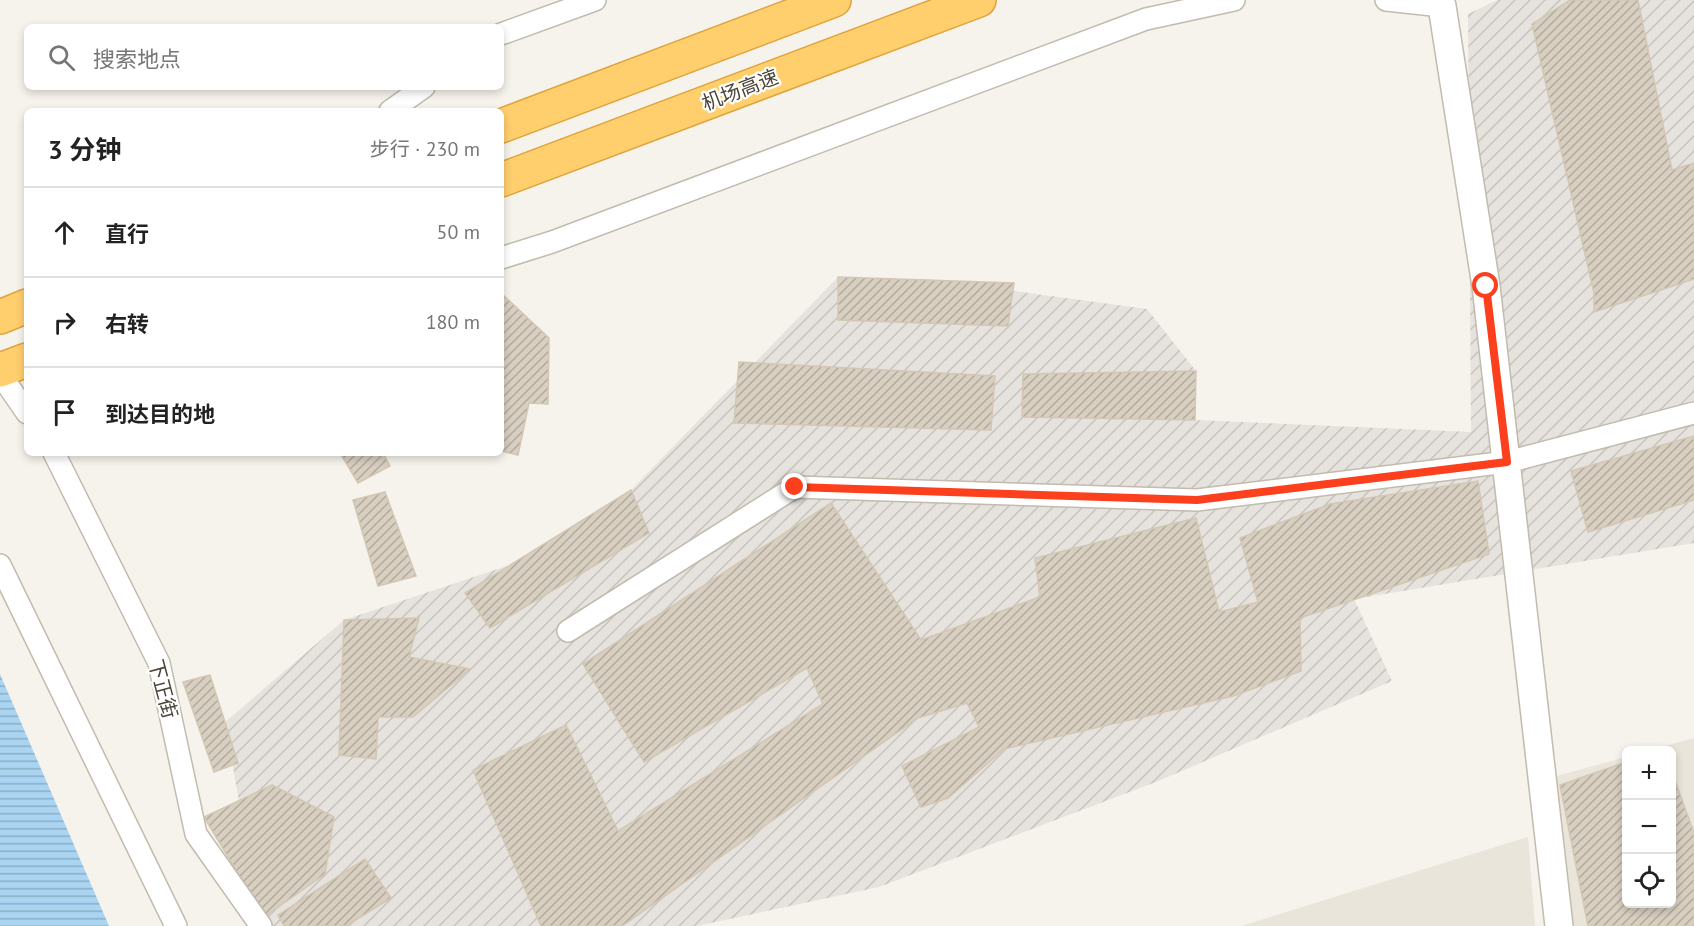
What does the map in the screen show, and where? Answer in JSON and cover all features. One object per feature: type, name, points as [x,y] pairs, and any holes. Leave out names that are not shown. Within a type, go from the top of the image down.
[{"type":"highway","points":[[504,125],[834,0]]},
{"type":"highway","name":"机场高速","points":[[504,179],[979,0]]},
{"type":"highway","points":[[0,317],[24,307]]},
{"type":"highway","points":[[0,372],[24,361]]},
{"type":"street","points":[[504,33],[595,0]]},
{"type":"street","points":[[504,257],[552,242],[1146,19],[1233,0]]},
{"type":"street","points":[[1386,0],[1445,2],[1486,286],[1559,926]]},
{"type":"street","points":[[394,108],[420,90]]},
{"type":"street","points":[[0,372],[24,408]]},
{"type":"street","points":[[568,631],[795,487],[1197,500],[1507,462],[1694,413]]},
{"type":"street","name":"下正街","points":[[56,456],[159,663],[196,834],[261,926]]},
{"type":"street","points":[[0,565],[176,926]]},
{"type":"shaded area","points":[[1497,0],[1694,0],[1694,543],[1354,599],[1392,681],[1156,782],[879,887],[697,926],[261,926],[225,722],[344,620],[510,565],[631,490],[838,277],[934,280],[1147,309],[1196,371],[1195,420],[1471,432],[1468,14]]},
{"type":"shaded area","points":[[1694,738],[1694,926],[1561,926],[1553,777],[1622,758],[1622,908],[1676,908],[1676,746],[1665,746]]},
{"type":"shaded area","points":[[1528,837],[1535,926],[1241,926]]},
{"type":"water","points":[[0,674],[109,926],[0,926]]},
{"type":"building","points":[[1570,0],[1638,0],[1672,170],[1694,163],[1694,279],[1594,312],[1594,293],[1532,24]]},
{"type":"building","points":[[838,277],[1014,283],[1008,326],[838,320]]},
{"type":"building","points":[[504,296],[549,338],[548,404],[529,403],[518,455],[504,452]]},
{"type":"building","points":[[739,362],[995,376],[991,430],[734,423]]},
{"type":"building","points":[[1196,371],[1195,420],[1022,417],[1023,374]]},
{"type":"building","points":[[1694,436],[1694,500],[1588,532],[1571,471]]},
{"type":"building","points":[[342,456],[385,456],[390,466],[358,483]]},
{"type":"building","points":[[1478,481],[1489,554],[1300,618],[1301,671],[1233,696],[1004,749],[948,798],[921,807],[902,766],[979,727],[967,703],[918,718],[622,926],[541,926],[473,770],[566,725],[618,831],[823,704],[807,668],[644,762],[583,664],[831,503],[921,640],[1040,597],[1035,558],[1196,518],[1219,612],[1258,602],[1240,538],[1330,504]]},
{"type":"building","points":[[631,490],[649,533],[490,628],[465,593]]},
{"type":"building","points":[[385,492],[416,576],[378,586],[353,500]]},
{"type":"building","points":[[419,618],[409,657],[470,669],[413,717],[378,717],[376,759],[339,755],[344,620]]},
{"type":"building","points":[[210,675],[238,763],[214,772],[183,682]]},
{"type":"building","points":[[1622,763],[1622,908],[1676,908],[1676,783],[1694,833],[1694,926],[1588,926],[1560,785]]},
{"type":"building","points":[[272,785],[334,817],[325,874],[264,917],[204,817]]},
{"type":"building","points":[[365,859],[391,898],[346,926],[284,926],[278,915]]},
{"type":"route","points":[[795,487],[1197,500],[1507,462],[1486,286]]}]
